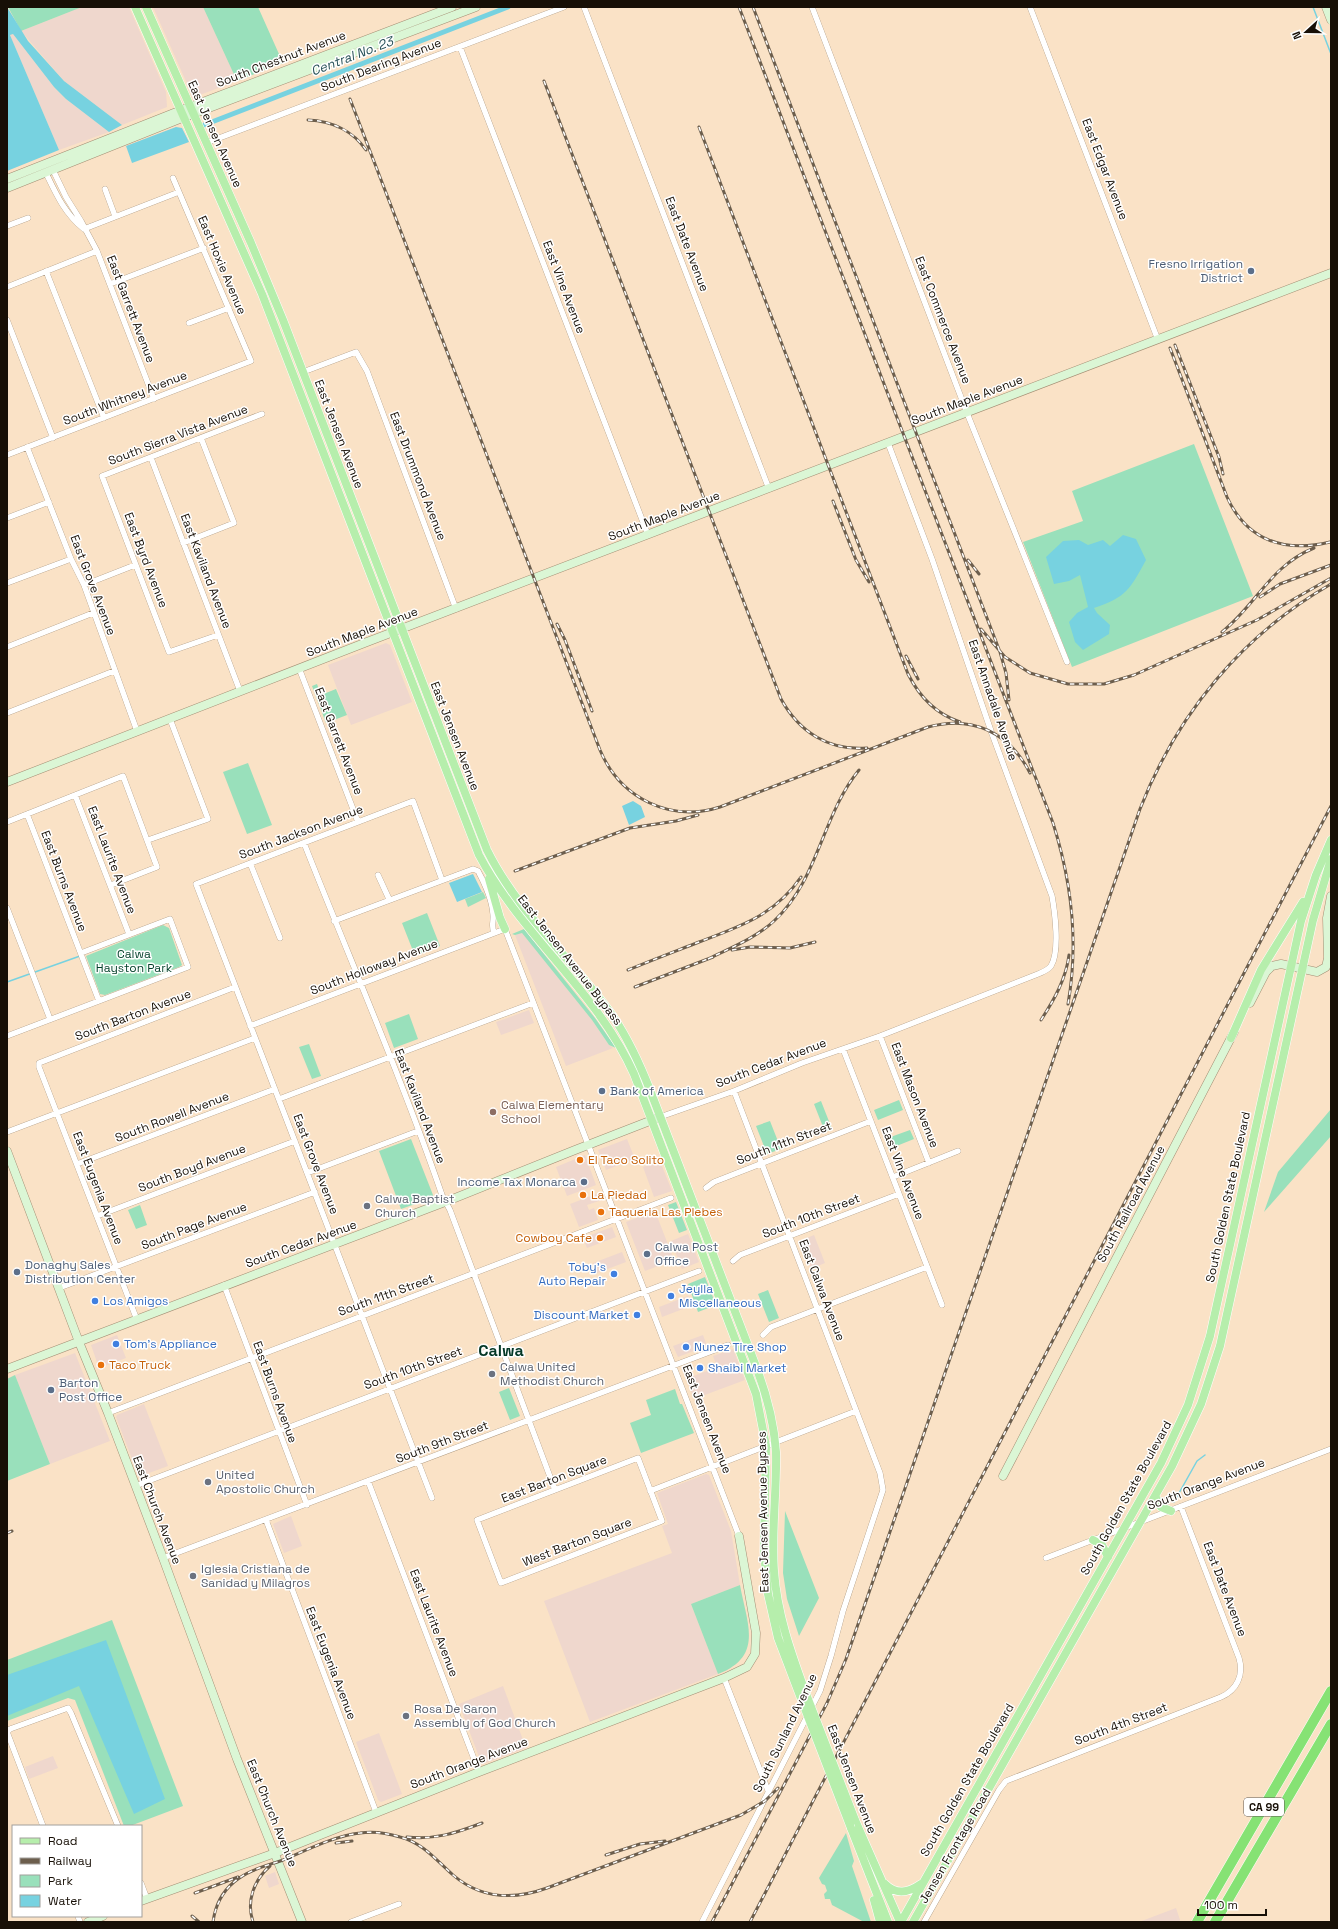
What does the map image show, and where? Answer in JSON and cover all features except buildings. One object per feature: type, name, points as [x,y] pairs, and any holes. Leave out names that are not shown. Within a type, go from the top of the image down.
[{"type":"highway","name":"CA 99","points":[[1197,1922],[1331,1692]]},
{"type":"highway","name":"CA 99","points":[[1215,1922],[1331,1724]]},
{"type":"main road","name":"East Jensen Avenue","points":[[135,7],[262,294],[470,835],[484,865]]},
{"type":"main road","name":"East Jensen Avenue","points":[[146,7],[251,243],[303,372],[479,832],[500,874]]},
{"type":"main road","name":"South Chestnut Avenue","points":[[7,179],[182,114],[278,73],[452,7]]},
{"type":"main road","points":[[192,110],[241,96],[476,7]]},
{"type":"main road","points":[[1326,7],[1331,20]]},
{"type":"main road","points":[[241,96],[274,79],[278,73]]},
{"type":"main road","name":"South Chestnut Avenue","points":[[7,188],[182,114]]},
{"type":"main road","name":"South Maple Avenue","points":[[7,782],[299,668],[1331,273]]},
{"type":"main road","name":"South Golden State Boulevard","points":[[913,1922],[1155,1496],[1190,1431],[1215,1364],[1297,968],[1310,891],[1331,840]]},
{"type":"main road","name":"South Golden State Boulevard","points":[[900,1922],[1124,1529],[1175,1436],[1204,1360],[1297,968],[1331,859]]},
{"type":"main road","points":[[484,865],[500,918],[505,929]]},
{"type":"main road","name":"East Jensen Avenue Bypass","points":[[484,865],[505,898],[613,1033],[634,1074],[752,1382],[759,1407],[766,1446],[765,1572],[771,1611],[784,1644]]},
{"type":"main road","name":"East Jensen Avenue Bypass","points":[[500,874],[513,893],[609,1011],[621,1029],[642,1070],[762,1382],[770,1412],[775,1442],[774,1565],[777,1599],[784,1644]]},
{"type":"main road","points":[[1231,1038],[1260,970],[1310,891]]},
{"type":"main road","points":[[1297,968],[1317,972],[1322,970],[1327,965],[1327,918],[1331,896]]},
{"type":"main road","name":"South Railroad Avenue","points":[[1003,1476],[1231,1038],[1269,969],[1278,964],[1297,968]]},
{"type":"main road","name":"South Cedar Avenue","points":[[7,1369],[137,1320],[224,1285],[335,1245],[660,1117]]},
{"type":"main road","name":"East Church Avenue","points":[[7,1151],[163,1558],[237,1759],[302,1922]]},
{"type":"main road","points":[[1155,1496],[1161,1507],[1171,1510]]},
{"type":"main road","name":"South Orange Avenue","points":[[144,1900],[275,1853],[376,1812],[724,1678],[747,1667],[755,1654],[756,1633],[739,1536]]},
{"type":"main road","points":[[1093,1540],[1102,1545],[1108,1557]]},
{"type":"main road","name":"East Jensen Avenue","points":[[784,1644],[853,1824],[882,1880],[900,1922]]},
{"type":"main road","name":"East Jensen Avenue","points":[[853,1824],[858,1849],[888,1922]]},
{"type":"main road","points":[[858,1849],[880,1922]]},
{"type":"main road","points":[[882,1880],[890,1888],[898,1892],[908,1891],[923,1882]]},
{"type":"main road","points":[[917,1922],[932,1888]]},
{"type":"main road","points":[[88,1922],[100,1917]]},
{"type":"street","name":"South Dearing Avenue","points":[[206,142],[564,7]]},
{"type":"street","name":"East Date Avenue","points":[[584,7],[769,489]]},
{"type":"street","name":"East Commerce Avenue","points":[[812,7],[966,413],[1067,662]]},
{"type":"street","name":"East Edgar Avenue","points":[[1030,7],[1158,340]]},
{"type":"street","name":"East Vine Avenue","points":[[460,46],[648,535]]},
{"type":"street","name":"East Garrett Avenue","points":[[50,171],[65,209],[76,223],[84,229],[96,251],[154,399]]},
{"type":"street","name":"East Hoxie Avenue","points":[[172,178],[204,248],[251,361]]},
{"type":"street","points":[[105,189],[116,216]]},
{"type":"street","points":[[84,229],[179,192]]},
{"type":"street","points":[[7,226],[28,218]]},
{"type":"street","points":[[110,284],[204,248]]},
{"type":"street","points":[[7,287],[96,251]]},
{"type":"street","points":[[46,271],[104,418]]},
{"type":"street","points":[[189,323],[229,308]]},
{"type":"street","points":[[7,320],[53,438]]},
{"type":"street","name":"East Drummond Avenue","points":[[303,372],[356,352],[367,371],[456,609]]},
{"type":"street","name":"South Whitney Avenue","points":[[7,455],[251,361]]},
{"type":"street","name":"South Sierra Vista Avenue","points":[[102,476],[262,414]]},
{"type":"street","points":[[183,543],[234,523],[202,438]]},
{"type":"street","name":"East Annadale Avenue","points":[[888,443],[934,565],[991,731],[1052,896],[1055,918],[1055,953],[1050,967]]},
{"type":"street","name":"East Grove Avenue","points":[[27,447],[71,559],[84,585],[93,614],[137,731]]},
{"type":"street","name":"East Kaviland Avenue","points":[[151,458],[240,691]]},
{"type":"street","name":"East Byrd Avenue","points":[[102,476],[169,652],[218,635]]},
{"type":"street","points":[[7,518],[49,502]]},
{"type":"street","points":[[7,583],[71,559]]},
{"type":"street","points":[[84,585],[135,565]]},
{"type":"street","points":[[7,647],[93,614]]},
{"type":"street","name":"East Garrett Avenue","points":[[299,668],[358,822]]},
{"type":"street","points":[[7,712],[114,671]]},
{"type":"street","points":[[148,840],[208,819],[170,719]]},
{"type":"street","points":[[7,822],[123,776],[158,867],[111,885]]},
{"type":"street","name":"East Laurite Avenue","points":[[75,795],[129,934]]},
{"type":"street","name":"South Jackson Avenue","points":[[196,884],[413,801],[442,880]]},
{"type":"street","name":"East Burns Avenue","points":[[26,814],[99,1001]]},
{"type":"street","name":"East Kaviland Avenue","points":[[304,843],[334,921],[362,984],[555,1490]]},
{"type":"street","points":[[250,863],[280,938]]},
{"type":"street","points":[[334,921],[470,869],[478,871],[490,900],[494,916],[492,926],[494,933]]},
{"type":"street","points":[[378,874],[389,899]]},
{"type":"street","name":"East Grove Avenue","points":[[196,884],[314,1192],[363,1314],[432,1498]]},
{"type":"street","points":[[7,908],[50,1019]]},
{"type":"street","points":[[7,1036],[188,967],[170,919],[81,953]]},
{"type":"street","name":"South Holloway Avenue","points":[[250,1026],[505,929]]},
{"type":"street","name":"East Jensen Avenue","points":[[505,929],[739,1536]]},
{"type":"street","name":"South Cedar Avenue","points":[[660,1117],[734,1091],[802,1063],[880,1036],[1038,974],[1050,967]]},
{"type":"street","name":"South Barton Avenue","points":[[39,1063],[235,987]]},
{"type":"street","points":[[279,1099],[533,1002]]},
{"type":"street","name":"East Mason Avenue","points":[[880,1036],[929,1163]]},
{"type":"street","points":[[7,1132],[255,1038]]},
{"type":"street","name":"East Vine Avenue","points":[[843,1049],[942,1305]]},
{"type":"street","name":"East Eugenia Avenue","points":[[39,1063],[39,1067],[137,1320]]},
{"type":"street","name":"South Rowell Avenue","points":[[77,1164],[275,1089]]},
{"type":"street","name":"East Calwa Avenue","points":[[734,1091],[882,1482],[881,1499]]},
{"type":"street","name":"South 11th Street","points":[[706,1188],[714,1182],[871,1121]]},
{"type":"street","points":[[307,1173],[418,1131]]},
{"type":"street","name":"South Boyd Avenue","points":[[97,1216],[295,1141]]},
{"type":"street","points":[[893,1177],[958,1151]]},
{"type":"street","name":"South Page Avenue","points":[[59,1288],[117,1268],[314,1192]]},
{"type":"street","name":"South 10th Street","points":[[733,1261],[740,1255],[899,1194]]},
{"type":"street","name":"South 11th Street","points":[[108,1413],[363,1314],[617,1220],[671,1198]]},
{"type":"street","points":[[763,1335],[771,1327],[927,1267]]},
{"type":"street","name":"South 10th Street","points":[[135,1486],[391,1388],[501,1348],[608,1305],[699,1271]]},
{"type":"street","name":"East Burns Avenue","points":[[224,1285],[278,1432],[307,1505]]},
{"type":"street","name":"South 9th Street","points":[[163,1558],[307,1505],[728,1345]]},
{"type":"street","points":[[650,1490],[856,1411]]},
{"type":"street","name":"South Orange Avenue","points":[[1046,1558],[1331,1449]]},
{"type":"street","name":"East Barton Square","points":[[501,1583],[477,1520],[638,1458],[650,1490]]},
{"type":"street","name":"East Laurite Avenue","points":[[368,1481],[479,1772]]},
{"type":"street","name":"West Barton Square","points":[[501,1583],[662,1521],[650,1490]]},
{"type":"street","name":"South Sunland Avenue","points":[[702,1922],[820,1691],[843,1611],[881,1499]]},
{"type":"street","name":"East Date Avenue","points":[[1181,1507],[1239,1658],[1241,1667],[1238,1681]]},
{"type":"street","name":"East Eugenia Avenue","points":[[266,1520],[376,1812]]},
{"type":"street","points":[[724,1678],[769,1793]]},
{"type":"street","name":"South 4th Street","points":[[1006,1782],[1017,1776],[1221,1697],[1229,1693],[1238,1681]]},
{"type":"street","points":[[43,1825],[7,1732],[10,1729],[65,1709],[70,1710],[118,1825]]},
{"type":"street","name":"Jensen Frontage Road","points":[[924,1922],[999,1790],[1006,1782]]},
{"type":"street","points":[[142,1889],[144,1900]]},
{"type":"street","points":[[351,1922],[399,1904]]},
{"type":"shaded area","points":[[82,7],[129,7],[166,92],[167,107],[122,125],[64,81],[21,31]]},
{"type":"shaded area","points":[[153,7],[203,7],[237,81],[197,96],[192,95]]},
{"type":"shaded area","points":[[13,34],[54,87],[66,99],[109,132],[59,150],[10,35]]},
{"type":"shaded area","points":[[386,643],[390,645],[412,702],[351,725],[328,665]]},
{"type":"shaded area","points":[[522,932],[592,1020],[609,1045],[613,1048],[566,1066],[515,935]]},
{"type":"shaded area","points":[[529,1010],[534,1023],[501,1035],[496,1022]]},
{"type":"shaded area","points":[[627,1139],[635,1159],[606,1170],[598,1150]]},
{"type":"shaded area","points":[[585,1155],[596,1185],[567,1196],[556,1167]]},
{"type":"shaded area","points":[[660,1161],[672,1191],[654,1197],[643,1167]]},
{"type":"shaded area","points":[[599,1193],[602,1200],[587,1205],[589,1210],[594,1208],[598,1220],[579,1227],[570,1204]]},
{"type":"shaded area","points":[[655,1211],[674,1260],[645,1271],[626,1222]]},
{"type":"shaded area","name":"Cowboy Cafe","points":[[612,1227],[616,1237],[587,1248],[583,1238]]},
{"type":"shaded area","points":[[688,1234],[699,1262],[682,1269],[671,1241]]},
{"type":"shaded area","points":[[814,1235],[825,1263],[811,1269],[800,1241]]},
{"type":"shaded area","points":[[622,1252],[626,1262],[597,1273],[593,1263]]},
{"type":"shaded area","points":[[688,1296],[691,1306],[662,1317],[659,1307]]},
{"type":"shaded area","points":[[117,1335],[126,1358],[99,1368],[91,1345]]},
{"type":"shaded area","points":[[703,1335],[707,1346],[678,1357],[673,1346]]},
{"type":"shaded area","points":[[733,1349],[745,1380],[694,1399],[686,1379],[717,1367],[713,1356]]},
{"type":"shaded area","points":[[75,1353],[110,1441],[50,1464],[15,1375]]},
{"type":"shaded area","points":[[144,1404],[168,1466],[141,1476],[138,1475],[116,1417],[117,1415]]},
{"type":"shaded area","points":[[706,1474],[709,1475],[731,1531],[740,1585],[691,1604],[718,1674],[590,1722],[544,1601],[672,1553],[662,1526],[668,1524],[657,1493]]},
{"type":"shaded area","points":[[291,1516],[302,1546],[284,1553],[273,1524]]},
{"type":"shaded area","points":[[503,1686],[526,1748],[483,1764],[459,1704]]},
{"type":"shaded area","points":[[379,1733],[402,1794],[381,1802],[378,1800],[356,1742]]},
{"type":"shaded area","points":[[53,1756],[58,1768],[29,1779],[25,1767]]},
{"type":"shaded area","points":[[275,1872],[279,1884],[269,1888],[265,1876]]},
{"type":"shaded area","points":[[1176,1908],[1180,1920],[1179,1922],[1139,1922]]},
{"type":"green space","points":[[8,7],[82,7],[21,31]]},
{"type":"green space","points":[[203,7],[258,7],[283,63],[237,81]]},
{"type":"green space","points":[[1194,444],[1253,596],[1072,667],[1023,542],[1083,521],[1072,491]]},
{"type":"green space","points":[[317,684],[321,695],[336,689],[347,715],[326,723],[312,686]]},
{"type":"green space","points":[[248,763],[272,825],[247,834],[223,772]]},
{"type":"green space","points":[[483,892],[486,898],[468,907],[465,899]]},
{"type":"green space","points":[[427,913],[440,946],[415,956],[402,923]]},
{"type":"green space","name":"Calwa Hayston Park","points":[[163,925],[169,928],[182,965],[105,995],[100,994],[86,956]]},
{"type":"green space","points":[[524,929],[595,1018],[616,1048],[609,1045],[592,1020],[522,933],[515,935],[512,934]]},
{"type":"green space","points":[[409,1014],[418,1039],[394,1048],[385,1023]]},
{"type":"green space","points":[[309,1044],[321,1076],[312,1079],[299,1047]]},
{"type":"green space","points":[[899,1100],[903,1110],[878,1120],[874,1110]]},
{"type":"green space","points":[[821,1101],[832,1129],[825,1132],[814,1104]]},
{"type":"green space","points":[[1331,1109],[1331,1136],[1264,1212],[1278,1172]]},
{"type":"green space","points":[[770,1121],[781,1149],[767,1154],[756,1126]]},
{"type":"green space","points":[[910,1130],[914,1139],[889,1149],[885,1139]]},
{"type":"green space","points":[[411,1139],[433,1195],[432,1198],[401,1209],[379,1151]]},
{"type":"green space","points":[[676,1202],[687,1230],[679,1233],[668,1205]]},
{"type":"green space","points":[[140,1205],[147,1225],[136,1229],[128,1210]]},
{"type":"green space","points":[[705,1277],[716,1305],[698,1312],[688,1284]]},
{"type":"green space","points":[[768,1290],[779,1318],[769,1322],[758,1294]]},
{"type":"green space","points":[[15,1375],[50,1464],[7,1481],[7,1379]]},
{"type":"green space","points":[[509,1388],[520,1416],[510,1420],[499,1392]]},
{"type":"green space","points":[[675,1389],[680,1404],[682,1404],[694,1433],[641,1453],[630,1423],[651,1415],[646,1400]]},
{"type":"green space","points":[[785,1511],[819,1598],[799,1636],[787,1599],[783,1573]]},
{"type":"green space","points":[[740,1585],[748,1626],[749,1637],[747,1648],[742,1658],[732,1667],[718,1674],[691,1604]]},
{"type":"green space","points":[[112,1620],[183,1806],[133,1825],[124,1825],[75,1700],[68,1698],[7,1721],[7,1660]]},
{"type":"green space","points":[[846,1833],[854,1861],[852,1866],[871,1922],[864,1922],[832,1905],[830,1899],[825,1899],[824,1894],[827,1891],[825,1885],[822,1884],[819,1878]]},
{"type":"water","points":[[7,7],[28,41],[64,81],[122,125],[109,132],[66,99],[54,87],[13,34],[10,35],[59,150],[7,171]]},
{"type":"water","points":[[176,127],[182,128],[189,142],[132,163],[126,146]]},
{"type":"water","points":[[1123,535],[1136,539],[1146,560],[1136,578],[1121,596],[1094,608],[1097,613],[1110,625],[1109,634],[1083,650],[1075,642],[1069,622],[1077,613],[1088,607],[1080,575],[1069,581],[1054,584],[1046,557],[1063,541],[1079,540],[1088,545],[1103,540],[1110,546]]},
{"type":"water","points":[[633,801],[641,806],[645,817],[629,825],[622,806]]},
{"type":"water","points":[[473,874],[482,892],[457,902],[449,883]]},
{"type":"water","points":[[106,1640],[165,1799],[134,1814],[79,1686],[7,1716],[7,1675]]},
{"type":"waterway","name":"Central No. 23","points":[[204,125],[508,7]]},
{"type":"waterway","points":[[1313,7],[1331,54]]},
{"type":"waterway","points":[[7,982],[80,956]]},
{"type":"waterway","points":[[1174,1502],[1197,1461],[1205,1455]]},
{"type":"railway","points":[[739,7],[1053,823],[1065,868],[1072,913],[1073,958],[1068,1004]]},
{"type":"railway","points":[[753,7],[1000,652],[1006,673],[1009,700]]},
{"type":"railway","points":[[544,81],[781,699],[788,711],[797,721],[816,737],[828,743],[840,746],[867,748]]},
{"type":"railway","points":[[350,99],[600,750],[609,767],[620,781],[634,793],[665,809],[683,812],[701,811],[720,807],[928,727],[960,723],[974,725],[988,730],[1000,737],[1011,747],[1030,773]]},
{"type":"railway","points":[[308,120],[325,122],[341,128],[355,137],[366,150]]},
{"type":"railway","points":[[699,127],[908,674],[917,690],[929,703],[951,719],[960,722]]},
{"type":"railway","points":[[1175,345],[1219,457],[1223,474]]},
{"type":"railway","points":[[1170,348],[1227,497],[1235,512],[1245,524],[1269,540],[1298,546],[1330,542]]},
{"type":"railway","points":[[833,501],[856,560],[869,582]]},
{"type":"railway","points":[[1222,632],[1245,610],[1275,575],[1286,565],[1314,548]]},
{"type":"railway","points":[[968,560],[979,574]]},
{"type":"railway","points":[[1260,597],[1280,584],[1331,565]]},
{"type":"railway","points":[[981,629],[1005,657],[1030,673],[1068,684],[1104,684],[1134,675],[1257,620],[1331,578]]},
{"type":"railway","points":[[712,1922],[827,1703],[846,1659],[1140,809],[1155,774],[1173,741],[1193,710],[1216,680],[1241,653],[1269,627],[1299,604],[1331,584]]},
{"type":"railway","points":[[557,624],[565,640],[592,711]]},
{"type":"railway","points":[[906,656],[918,679]]},
{"type":"railway","points":[[708,959],[759,933],[774,921],[789,905],[801,887],[836,807],[859,770]]},
{"type":"railway","points":[[750,1922],[1331,806]]},
{"type":"railway","points":[[515,871],[630,828],[676,821],[698,815]]},
{"type":"railway","points":[[628,970],[756,918],[780,901],[801,877]]},
{"type":"railway","points":[[732,950],[750,947],[790,948],[815,942]]},
{"type":"railway","points":[[1041,1020],[1059,989],[1069,955]]},
{"type":"railway","points":[[635,987],[713,957]]},
{"type":"railway","points":[[7,1533],[12,1531]]},
{"type":"railway","points":[[213,1922],[217,1905],[230,1886],[239,1878],[257,1869],[340,1837],[370,1832],[395,1836],[408,1840],[416,1843],[453,1875],[475,1889],[498,1895],[522,1894],[547,1888],[741,1815],[765,1801],[778,1788]]},
{"type":"railway","points":[[407,1837],[436,1837],[482,1823]]},
{"type":"railway","points":[[336,1843],[352,1841]]},
{"type":"railway","points":[[606,1855],[640,1844],[665,1841]]},
{"type":"railway","points":[[253,1922],[250,1906],[253,1891],[264,1872],[270,1866]]},
{"type":"railway","points":[[195,1893],[238,1877]]},
{"type":"railway","points":[[192,1916],[199,1922]]},
{"type":"place","name":"Fresno Irrigation District","points":[[1251,271]]},
{"type":"place","name":"Bank of America","points":[[602,1091]]},
{"type":"place","name":"Calwa Elementary School","points":[[493,1112]]},
{"type":"place","name":"El Taco Solito","points":[[580,1160]]},
{"type":"place","name":"Income Tax Monarca","points":[[584,1182]]},
{"type":"place","name":"La Piedad","points":[[583,1195]]},
{"type":"place","name":"Calwa Baptist Church","points":[[367,1206]]},
{"type":"place","name":"Taqueria Las Plebes","points":[[601,1212]]},
{"type":"place","name":"Cowboy Cafe","points":[[600,1238]]},
{"type":"place","name":"Calwa Post Office","points":[[647,1254]]},
{"type":"place","name":"Donaghy Sales Distribution Center","points":[[17,1272]]},
{"type":"place","name":"Toby's Auto Repair","points":[[614,1274]]},
{"type":"place","name":"Jeylla Miscellaneous","points":[[671,1296]]},
{"type":"place","name":"Los Amigos","points":[[95,1301]]},
{"type":"place","name":"Discount Market","points":[[637,1315]]},
{"type":"place","name":"Tom's Appliance","points":[[116,1344]]},
{"type":"place","name":"Nunez Tire Shop","points":[[686,1347]]},
{"type":"place","name":"Taco Truck","points":[[101,1365]]},
{"type":"place","name":"Shaibi Market","points":[[700,1368]]},
{"type":"place","name":"Calwa United Methodist Church","points":[[492,1374]]},
{"type":"place","name":"Barton Post Office","points":[[51,1390]]},
{"type":"place","name":"United Apostolic Church","points":[[208,1482]]},
{"type":"place","name":"Iglesia Cristiana de Sanidad y Milagros","points":[[193,1576]]},
{"type":"place","name":"Rosa De Saron Assembly of God Church","points":[[406,1716]]},
{"type":"district","name":"Calwa","points":[[501,1350]]}]
